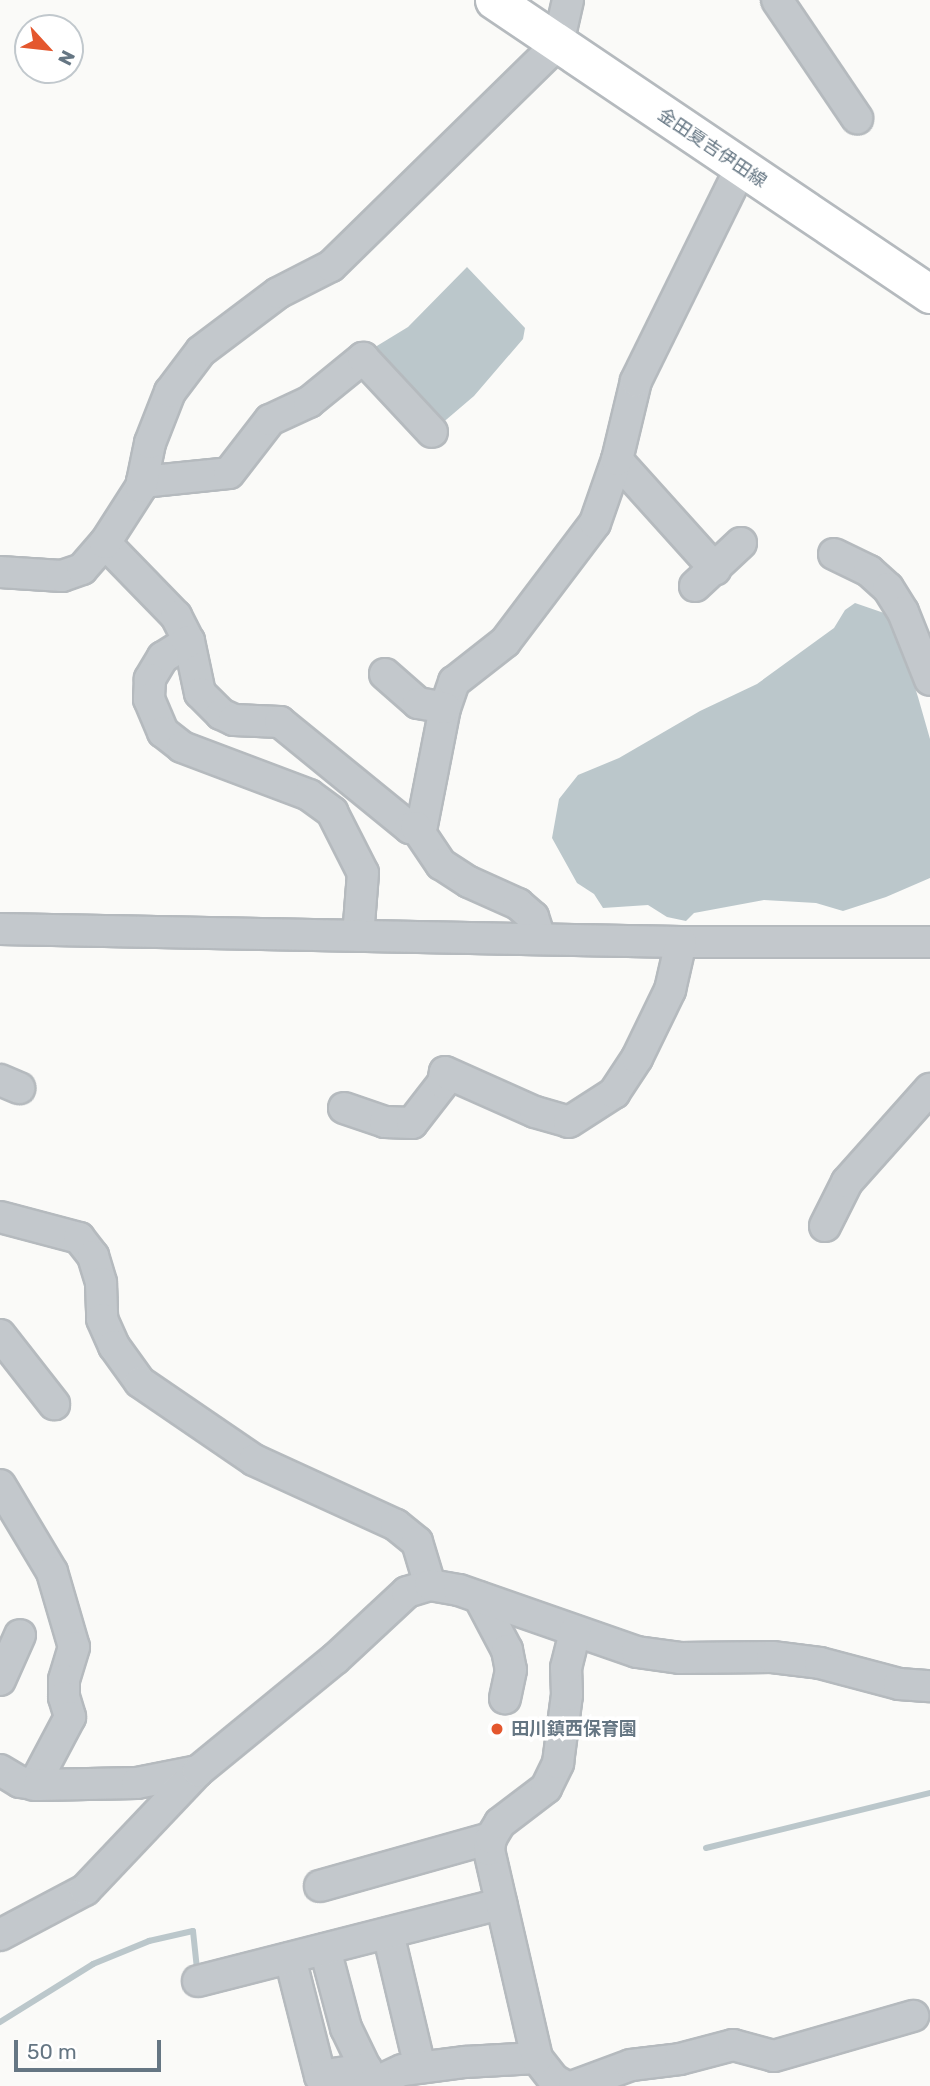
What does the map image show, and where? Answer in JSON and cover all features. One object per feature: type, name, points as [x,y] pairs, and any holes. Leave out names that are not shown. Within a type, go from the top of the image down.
[{"type":"main road","name":"金田夏吉伊田線","points":[[494,0],[930,295]]},
{"type":"street","points":[[0,572],[62,576],[82,569],[105,543],[142,482],[150,443],[170,392],[201,351],[278,293],[331,266],[558,44],[568,0]]},
{"type":"street","points":[[777,0],[857,118]]},
{"type":"street","points":[[105,543],[176,616],[189,641],[200,693],[221,714],[234,720],[280,722],[410,828],[422,825],[444,708],[454,681],[505,642],[595,523],[617,460],[636,381],[741,168]]},
{"type":"street","points":[[142,482],[229,472],[270,420],[309,402],[363,358],[432,432]]},
{"type":"street","points":[[617,460],[705,578],[741,543]]},
{"type":"street","points":[[834,554],[869,571],[888,588],[903,612],[930,680]]},
{"type":"street","points":[[189,641],[163,657],[150,678],[149,699],[163,732],[182,747],[309,794],[332,812],[363,873],[358,936]]},
{"type":"street","points":[[385,674],[418,703],[444,708]]},
{"type":"street","points":[[416,827],[441,864],[469,882],[518,904],[533,917],[540,939]]},
{"type":"street","points":[[0,929],[681,942],[930,942]]},
{"type":"street","points":[[344,1108],[385,1122],[412,1123],[443,1083],[445,1072],[535,1112],[569,1122],[614,1093],[637,1058],[670,990],[681,942]]},
{"type":"street","points":[[825,1226],[847,1182],[930,1089]]},
{"type":"street","points":[[0,1217],[79,1238],[93,1256],[101,1283],[102,1319],[114,1346],[140,1382],[254,1460],[396,1525],[416,1542],[430,1585]]},
{"type":"street","points":[[0,1335],[54,1404]]},
{"type":"street","points":[[0,1485],[52,1572],[74,1647],[64,1680],[64,1698],[70,1717],[34,1784]]},
{"type":"street","points":[[0,1935],[85,1890],[198,1771],[335,1659],[407,1592],[430,1585],[479,1597],[637,1652],[680,1658],[772,1657],[820,1663],[900,1684],[930,1686]]},
{"type":"street","points":[[479,1597],[508,1650],[510,1670],[505,1698]]},
{"type":"street","points":[[565,2086],[554,2080],[537,2058],[489,1850],[491,1838],[517,1808],[545,1788],[558,1763],[567,1695],[566,1668],[575,1631]]},
{"type":"street","points":[[0,1770],[20,1782],[34,1784],[136,1783],[198,1771]]},
{"type":"street","points":[[320,1886],[491,1838]]},
{"type":"street","points":[[198,1981],[501,1904]]},
{"type":"street","points":[[387,1933],[437,2073]]},
{"type":"street","points":[[325,1949],[346,2028],[369,2080]]},
{"type":"street","points":[[290,1958],[320,2076],[369,2080],[404,2070],[437,2073],[537,2058]]},
{"type":"street","points":[[574,2086],[639,2075],[680,2059],[733,2045],[774,2056],[913,2016]]},
{"type":"shaded area","points":[[467,267],[525,328],[523,339],[474,396],[440,425],[367,352],[408,327]]},
{"type":"shaded area","points":[[855,603],[884,613],[895,625],[930,739],[930,878],[886,897],[843,911],[816,903],[764,900],[694,913],[686,921],[667,917],[648,905],[603,908],[594,894],[577,883],[552,838],[559,799],[578,775],[619,758],[700,711],[757,684],[834,628],[845,610]]},
{"type":"waterway","points":[[706,1848],[930,1793]]},
{"type":"waterway","points":[[0,2022],[93,1964],[149,1941],[193,1931],[197,1970]]},
{"type":"place","name":"田川鎮西保育園","points":[[497,1729]]}]
